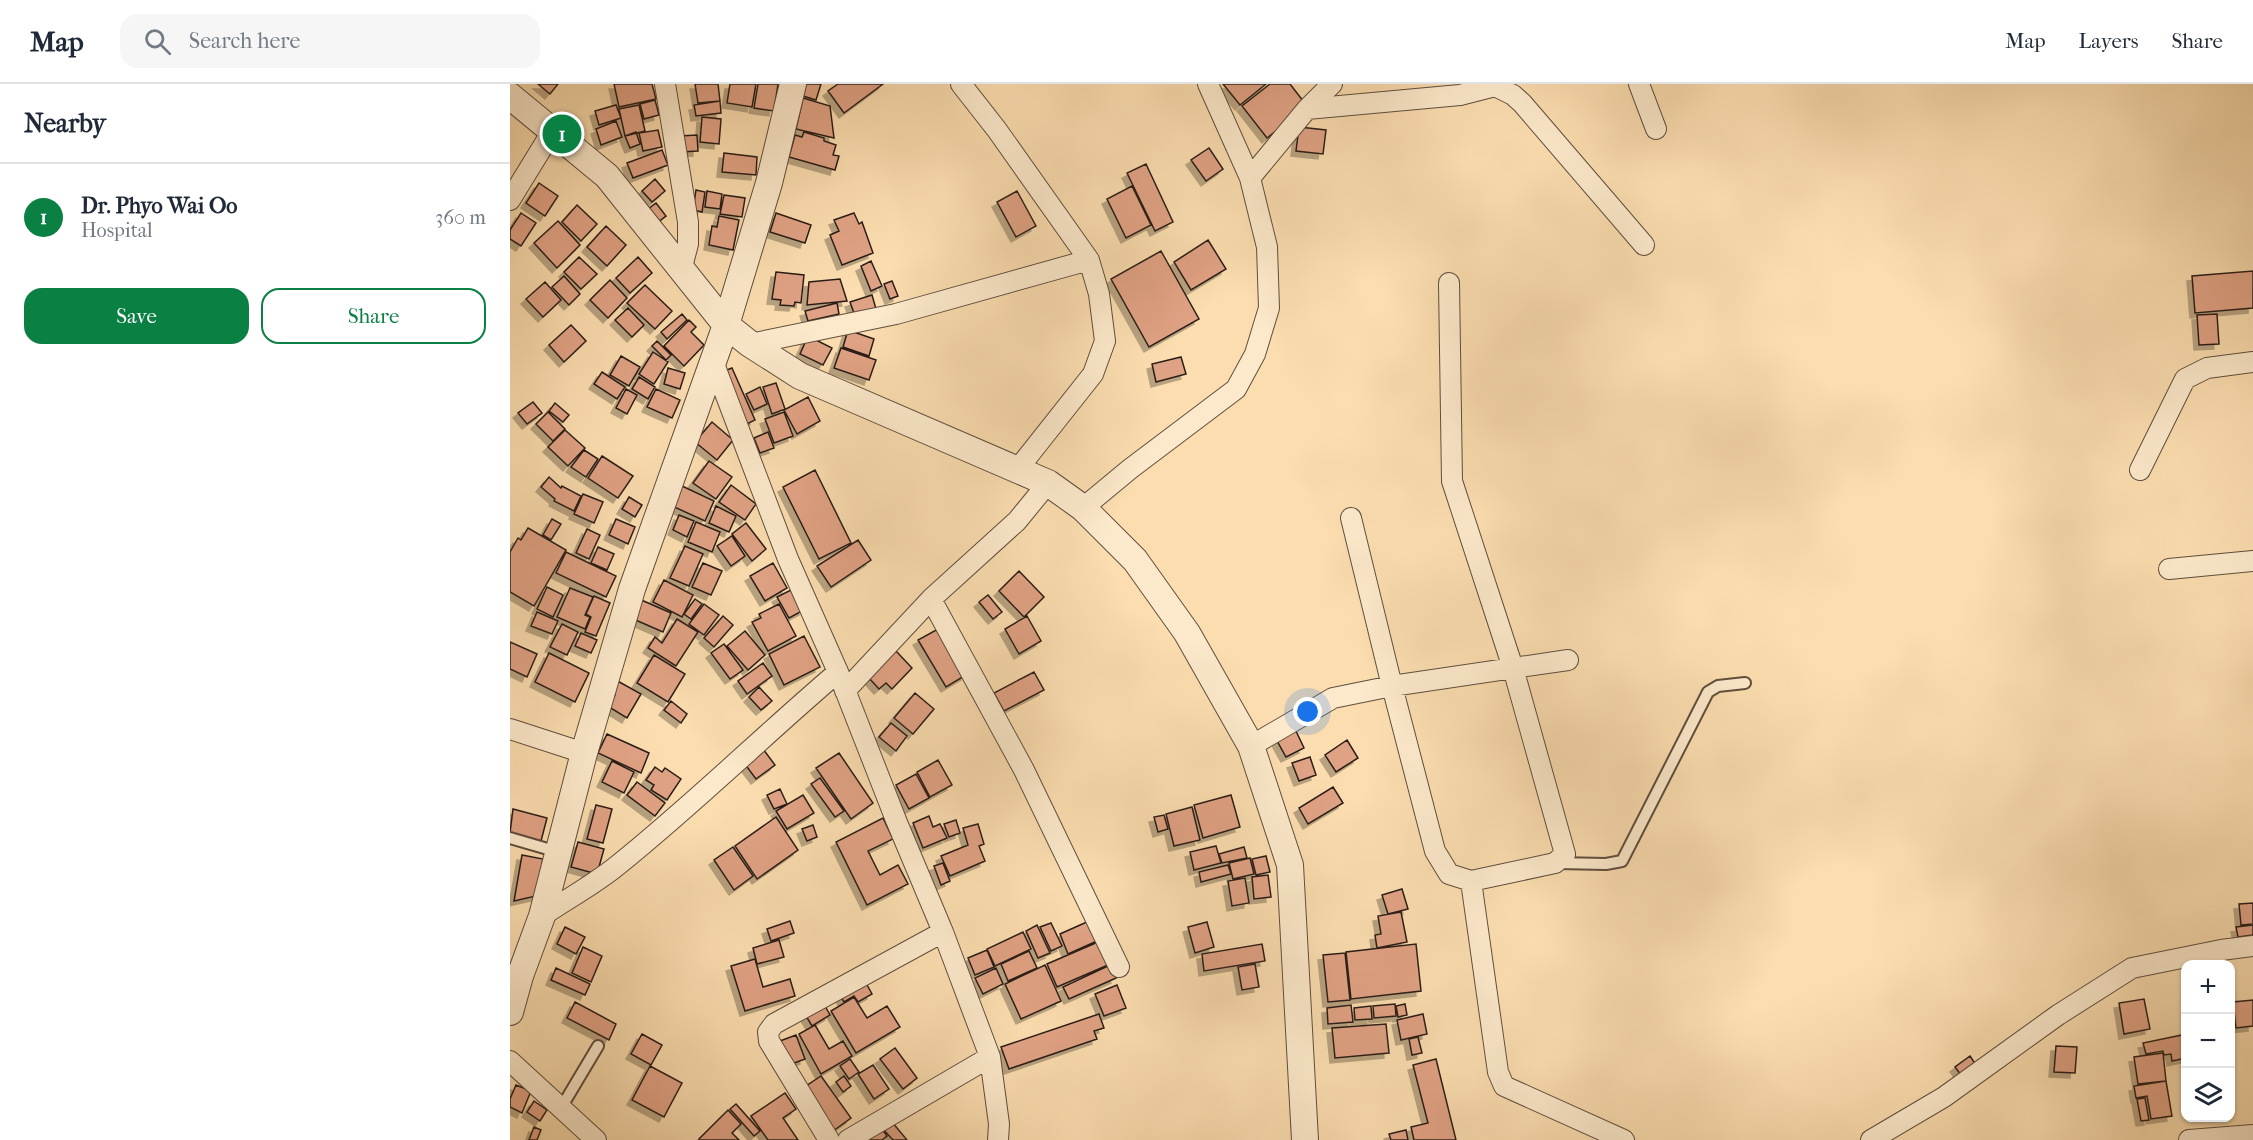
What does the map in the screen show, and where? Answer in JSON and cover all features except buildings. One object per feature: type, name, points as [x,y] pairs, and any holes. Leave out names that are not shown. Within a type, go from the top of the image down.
[{"type":"street","points":[[665,84],[688,222],[688,244],[682,267]]},
{"type":"street","points":[[510,1012],[520,976],[542,916],[584,753],[632,589],[714,364],[769,183],[793,84]]},
{"type":"street","points":[[961,84],[997,130],[1089,260],[1099,294],[1105,341],[1093,374],[1017,470]]},
{"type":"street","points":[[1083,508],[1130,469],[1236,389],[1255,354],[1269,308],[1266,248],[1250,178],[1208,84]]},
{"type":"street","points":[[1250,178],[1307,109],[1332,84]]},
{"type":"street","points":[[1639,84],[1656,129]]},
{"type":"street","points":[[1307,109],[1460,95],[1495,86],[1513,94],[1522,103],[1644,245]]},
{"type":"street","points":[[510,96],[607,176],[682,267],[726,325],[750,344],[800,376],[1048,483],[1083,508],[1135,560],[1187,633],[1251,746],[1290,865],[1305,1140]]},
{"type":"street","points":[[510,200],[553,130]]},
{"type":"street","points":[[750,344],[896,314],[1089,260]]},
{"type":"street","points":[[1351,518],[1435,851],[1449,874],[1471,881],[1555,863],[1565,854],[1513,668],[1452,481],[1449,283]]},
{"type":"street","points":[[2140,470],[2185,380],[2207,368],[2253,362]]},
{"type":"street","points":[[714,364],[788,559],[842,681],[943,932],[990,1057],[999,1140]]},
{"type":"street","points":[[542,916],[616,867],[687,807],[777,724],[842,681],[1017,521],[1048,483]]},
{"type":"street","points":[[2169,568],[2253,561]]},
{"type":"street","points":[[931,599],[1024,770],[1119,967]]},
{"type":"street","points":[[1251,746],[1333,698],[1392,686],[1568,660]]},
{"type":"street","points":[[510,729],[584,753]]},
{"type":"street","points":[[1471,881],[1498,1072],[1504,1086],[1517,1094],[1624,1140]]},
{"type":"street","points":[[829,1140],[769,1041],[768,1032],[774,1024],[943,932]]},
{"type":"street","points":[[1871,1140],[1944,1097],[2058,1015],[2132,968],[2215,957],[2253,946]]},
{"type":"street","points":[[848,1140],[990,1057]]},
{"type":"street","points":[[510,1061],[596,1140]]},
{"type":"street","points":[[2189,1140],[2253,1135]]},
{"type":"lane","points":[[1555,863],[1606,864],[1622,861],[1708,692],[1718,686],[1745,682]]},
{"type":"lane","points":[[510,838],[559,852]]},
{"type":"lane","points":[[561,1108],[598,1046]]},
{"type":"place","name":"Dr. Phyo Wai Oo","points":[[562,134]]}]
